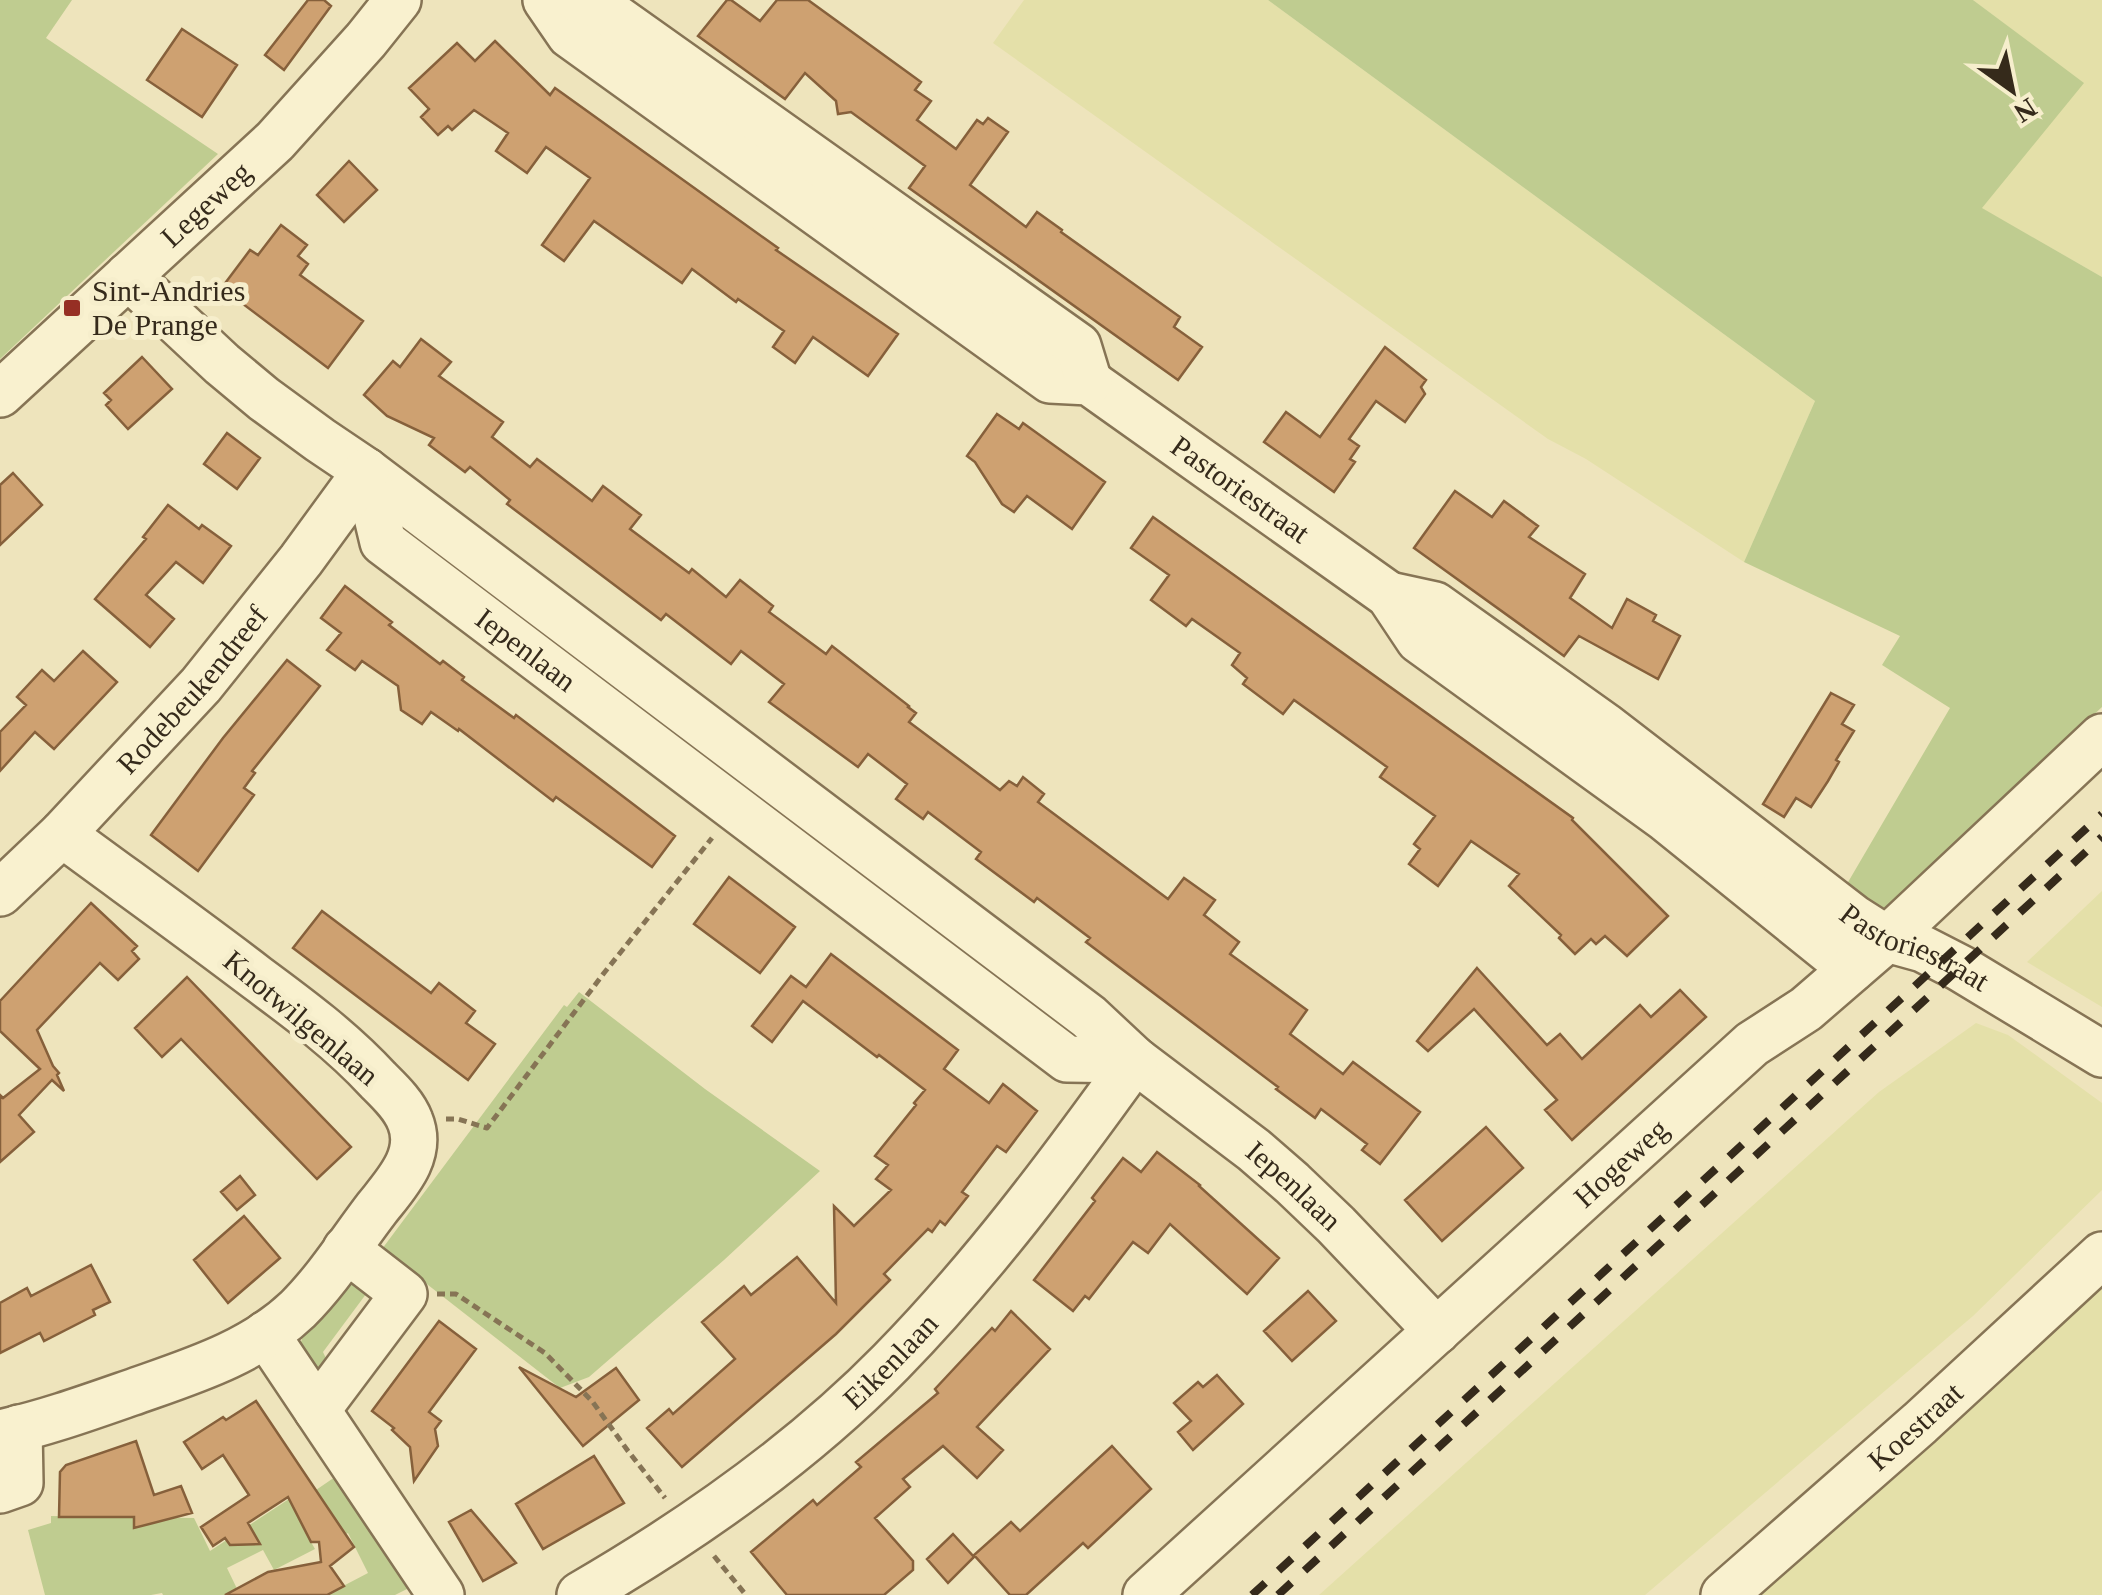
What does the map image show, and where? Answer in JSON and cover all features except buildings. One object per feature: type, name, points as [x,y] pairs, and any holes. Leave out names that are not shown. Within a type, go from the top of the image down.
[{"type":"street","name":"Legeweg","points":[[0,394],[275,141],[398,0]]},
{"type":"street","name":"Pastoriestraat","points":[[546,0],[570,36],[816,186]]},
{"type":"street","name":"Pastoriestraat","points":[[579,0],[599,6],[1050,380],[1089,382],[1388,595],[1418,640],[1595,743],[1665,818],[1726,842],[1887,938],[1923,949],[1960,968],[2102,1054]]},
{"type":"street","name":"Iepenlaan","points":[[128,276],[222,364],[293,421],[366,470],[1089,1017],[1135,1060],[1292,1183],[1437,1331]]},
{"type":"street","name":"Iepenlaan","points":[[366,470],[383,542],[1067,1059],[1135,1060]]},
{"type":"street","name":"Rodebeukendreef","points":[[0,894],[62,834],[229,653],[366,470]]},
{"type":"street","name":"Hogeweg","points":[[1146,1595],[1752,1044],[1806,1009],[1887,938],[2102,737]]},
{"type":"street","points":[[726,801],[755,764]]},
{"type":"street","name":"Knotwilgenlaan","points":[[62,834],[324,1029],[389,1091],[412,1126]]},
{"type":"street","name":"Pastoriestraat","points":[[1726,842],[1852,969]]},
{"type":"street","name":"Eikenlaan","points":[[580,1595],[690,1527],[800,1444],[890,1364],[986,1258],[1135,1060]]},
{"type":"street","points":[[0,1490],[20,1483],[10,1430],[58,1418],[214,1363],[266,1334],[296,1311],[400,1179],[414,1149],[412,1126]]},
{"type":"street","points":[[316,1410],[404,1294],[346,1249]]},
{"type":"street","name":"Koestraat","points":[[1724,1595],[1948,1398],[2102,1255]]},
{"type":"street","points":[[266,1334],[441,1595]]},
{"type":"path","points":[[412,1126],[429,1120],[458,1119],[487,1128],[728,817],[726,801]]},
{"type":"path","points":[[404,1294],[456,1294],[546,1354],[592,1401],[746,1595]]},
{"type":"shaded area","points":[[1024,0],[1268,0],[1815,401],[1744,562],[1586,459],[1548,439],[993,43]]},
{"type":"shaded area","points":[[1973,0],[2102,0],[2102,277],[1981,208],[2083,83]]},
{"type":"shaded area","points":[[2102,891],[2102,1007],[2027,962]]},
{"type":"shaded area","points":[[1976,1023],[2008,1035],[2102,1103],[2102,1190],[1973,1316],[1645,1595],[1319,1595],[1879,1092]]},
{"type":"shaded area","points":[[2102,1279],[2102,1595],[1759,1595]]},
{"type":"green space","points":[[0,0],[72,0],[46,38],[218,154],[0,359]]},
{"type":"green space","points":[[1268,0],[1973,0],[2084,83],[1982,208],[2102,277],[2102,707],[1890,906],[1876,909],[1844,889],[1950,708],[1882,665],[1900,636],[1744,562],[1815,401]]},
{"type":"green space","points":[[579,992],[820,1171],[589,1377],[560,1388],[382,1249],[564,1005],[567,1007]]},
{"type":"green space","points":[[353,1271],[372,1286],[323,1352],[331,1369],[323,1380],[299,1348],[306,1327]]},
{"type":"green space","points":[[335,1477],[409,1588],[395,1595],[326,1595],[368,1573],[348,1533],[330,1542],[311,1542],[315,1549],[274,1570],[263,1550],[227,1568],[240,1595],[45,1595],[28,1530],[51,1523],[51,1516],[194,1518],[210,1551],[289,1499],[300,1519],[316,1490]]},
{"type":"railway","points":[[1252,1595],[2102,814]]},
{"type":"railway","points":[[1278,1595],[2102,837]]},
{"type":"place","name":"Sint-Andries De Prange","points":[[72,308]]}]
